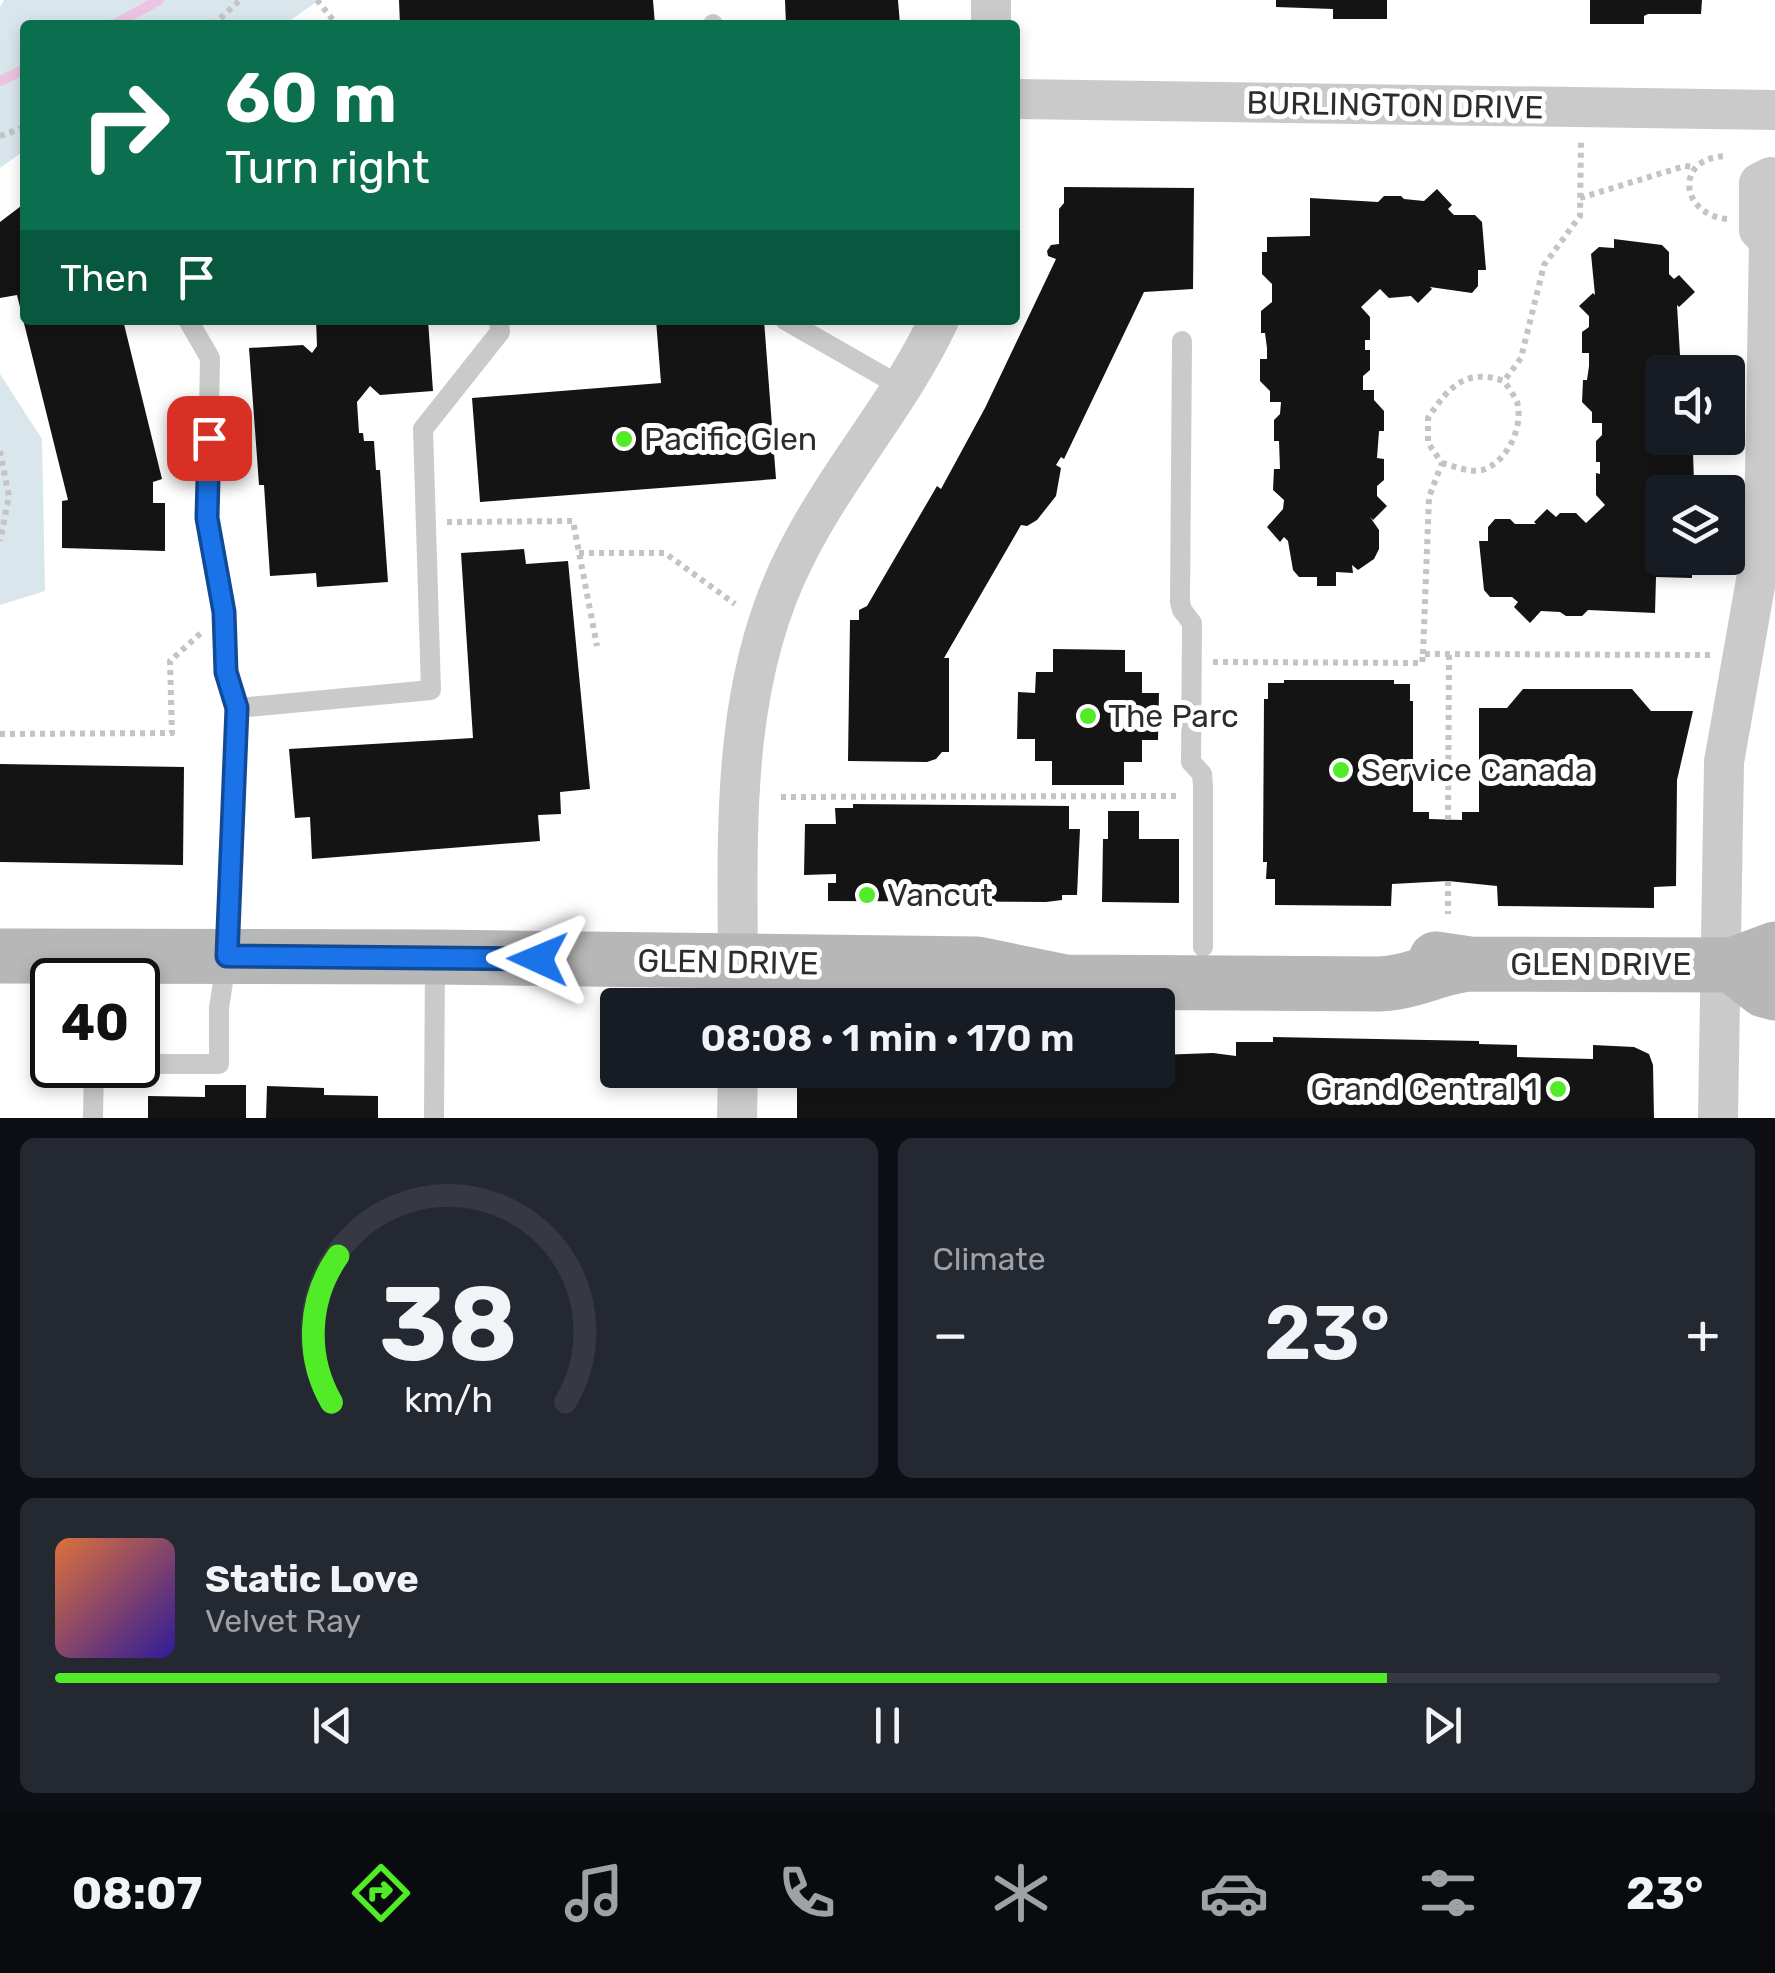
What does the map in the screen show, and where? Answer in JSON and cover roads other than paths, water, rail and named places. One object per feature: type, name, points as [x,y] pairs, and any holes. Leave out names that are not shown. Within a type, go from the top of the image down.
[{"type":"street","name":"BURLINGTON DRIVE","points":[[1020,99],[1773,110]]},
{"type":"street","points":[[1718,1118],[1751,968],[1724,762],[1764,535],[1772,238],[1759,230],[1759,183],[1773,178],[1773,110]]},
{"type":"street","points":[[739,984],[743,747],[760,648],[802,544],[902,387],[936,325]]},
{"type":"street","name":"GLEN DRIVE","points":[[0,956],[434,957],[739,984],[1002,962],[1058,947],[1389,949],[1470,964],[1751,968]]},
{"type":"street","name":"GLEN DRIVE","points":[[977,964],[1065,982],[1379,984],[1406,982],[1470,964]]},
{"type":"street","points":[[738,1088],[738,1118]]},
{"type":"lane","points":[[160,1064],[218,1064],[219,1008],[227,956],[237,708],[226,672],[224,612],[207,518],[210,358],[191,325]]},
{"type":"lane","points":[[237,708],[430,690],[423,429],[500,332],[499,325]]},
{"type":"lane","points":[[794,325],[902,387]]},
{"type":"lane","points":[[1182,341],[1180,602],[1192,623],[1191,762],[1202,774],[1203,947]]},
{"type":"lane","points":[[434,957],[434,1118]]},
{"type":"lane","points":[[93,1118],[94,1088]]},
{"type":"waterway","points":[[122,20],[159,0]]},
{"type":"waterway","points":[[0,81],[20,71]]},
{"type":"place","name":"Pacific Glen","points":[[624,439]]},
{"type":"place","name":"The Parc","points":[[1088,716]]},
{"type":"place","name":"Service Canada","points":[[1341,770]]},
{"type":"place","name":"Vancut","points":[[867,895]]},
{"type":"place","name":"Grand Central 1","points":[[1558,1089]]}]
